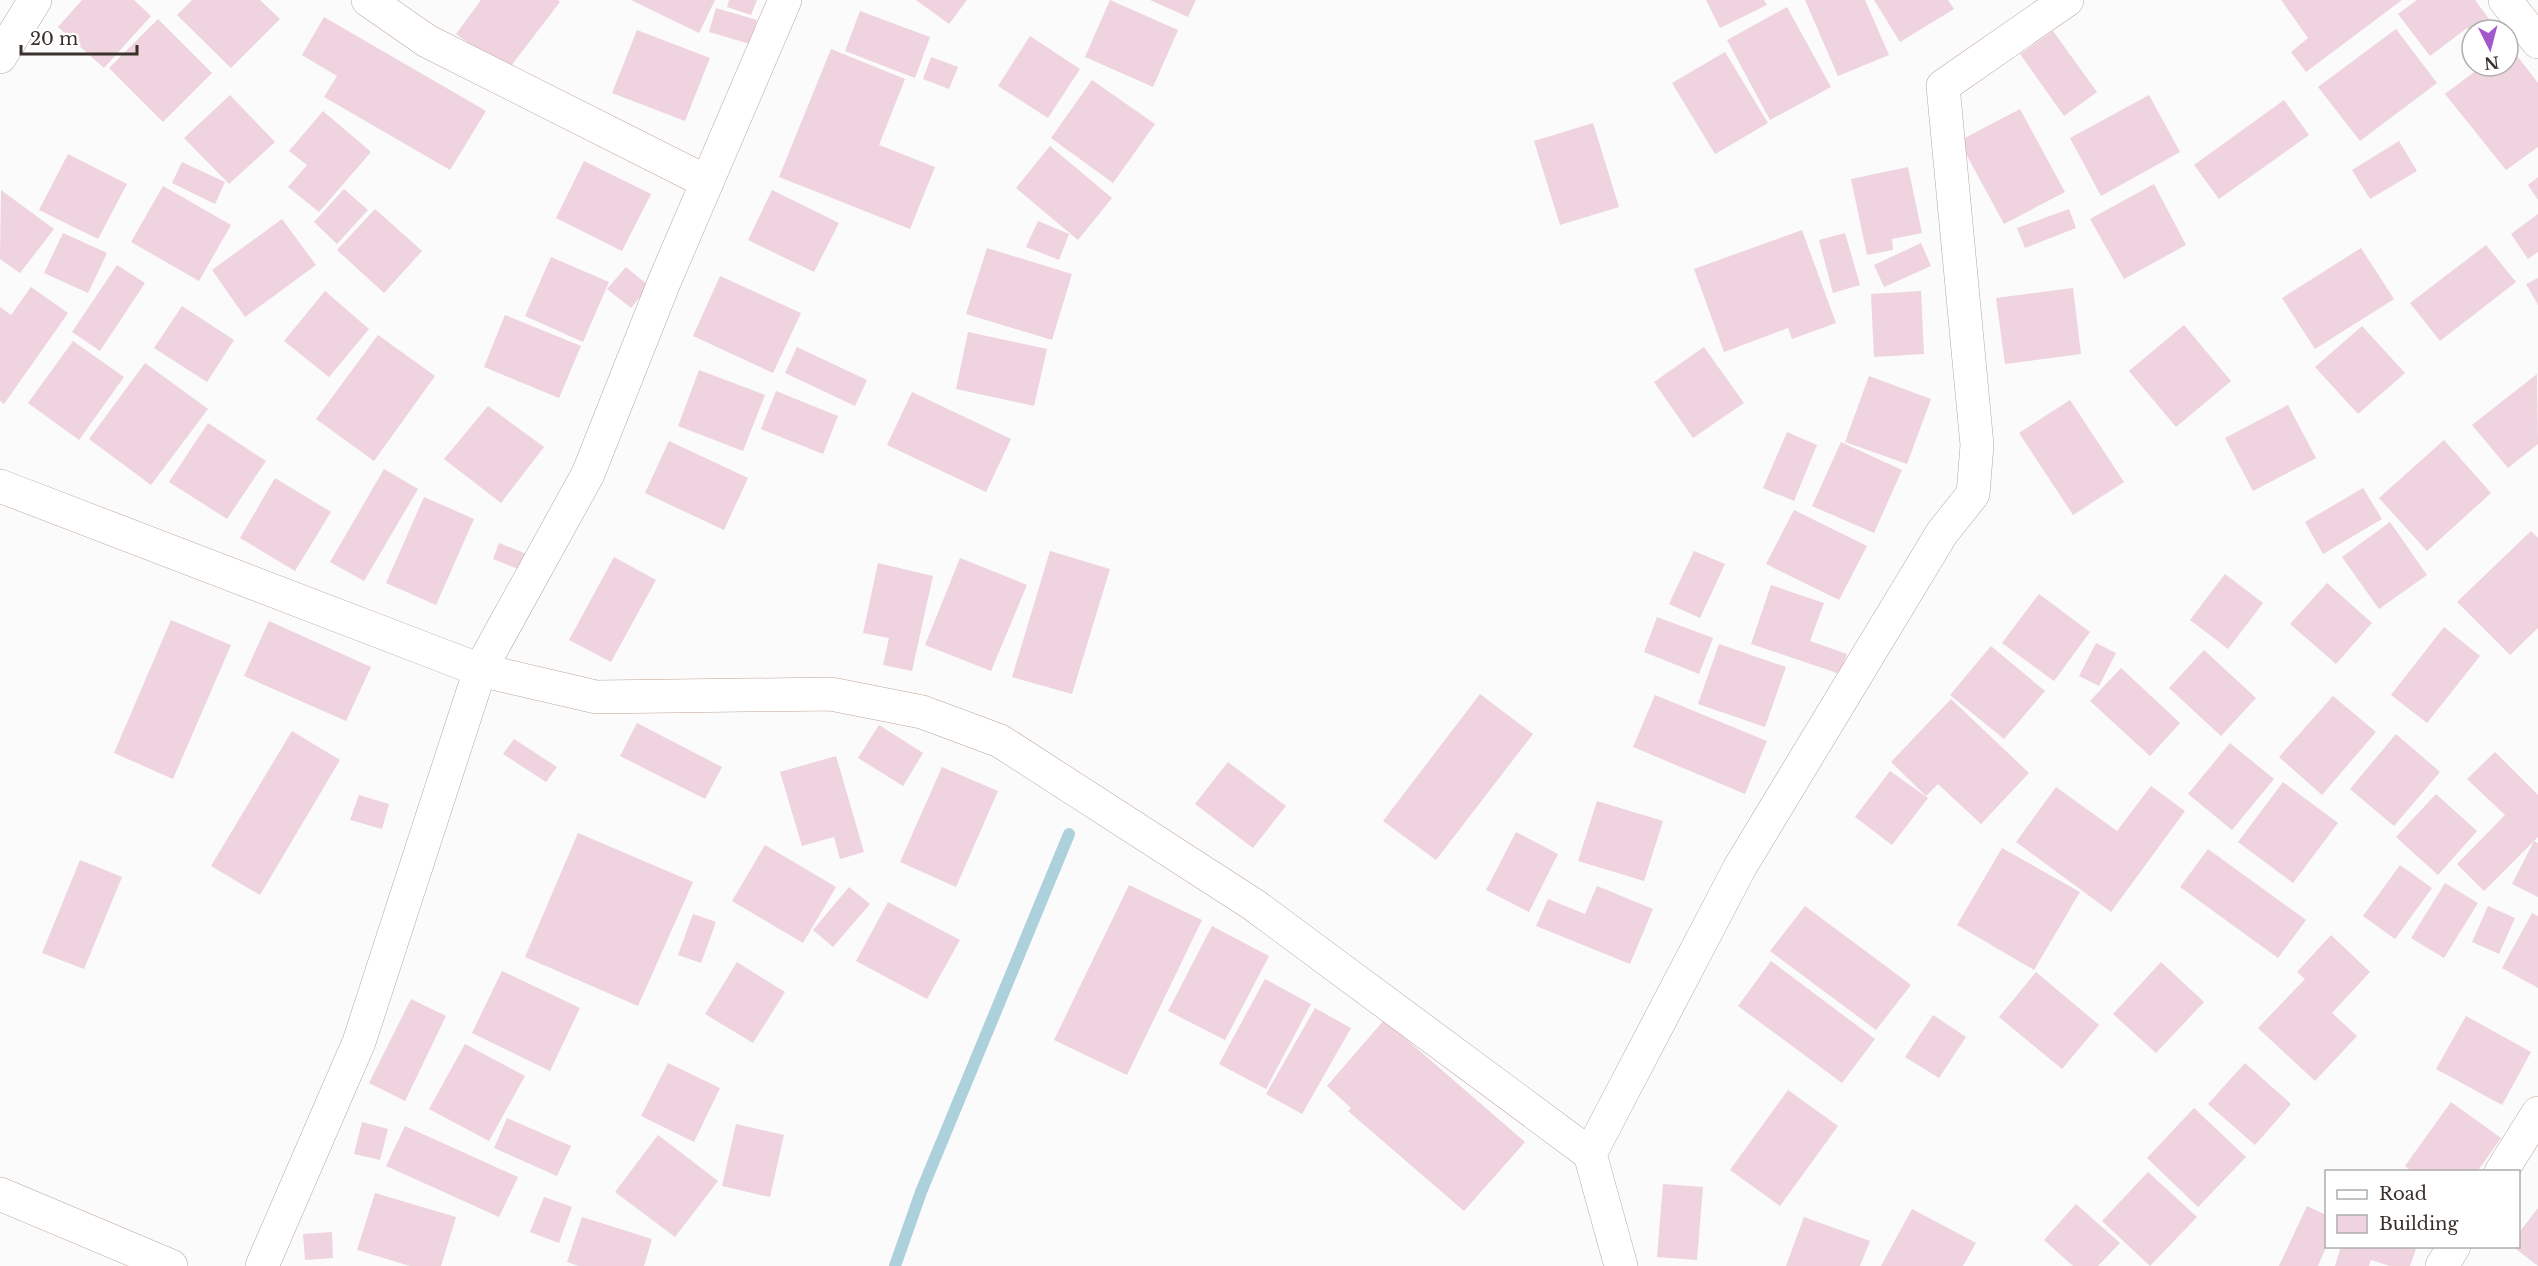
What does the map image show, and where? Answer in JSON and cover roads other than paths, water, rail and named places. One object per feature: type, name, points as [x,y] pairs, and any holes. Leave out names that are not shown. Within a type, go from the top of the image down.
[{"type":"street","points":[[0,57],[35,0]]},
{"type":"street","points":[[368,0],[427,41],[707,182]]},
{"type":"street","points":[[262,1266],[359,1042],[480,670],[588,474],[665,280],[785,0]]},
{"type":"street","points":[[1590,1154],[1740,867],[1942,533],[1973,494],[1977,446],[1943,86],[2067,0]]},
{"type":"street","points":[[2505,0],[2538,42]]},
{"type":"street","points":[[0,486],[480,670],[596,697],[831,694],[922,711],[1000,741],[1254,905],[1590,1154],[1621,1266]]},
{"type":"street","points":[[2502,1170],[2538,1113]]},
{"type":"street","points":[[0,1194],[171,1266]]},
{"type":"street","points":[[2442,1266],[2453,1248]]},
{"type":"waterway","points":[[895,1266],[921,1192],[1069,834]]}]
